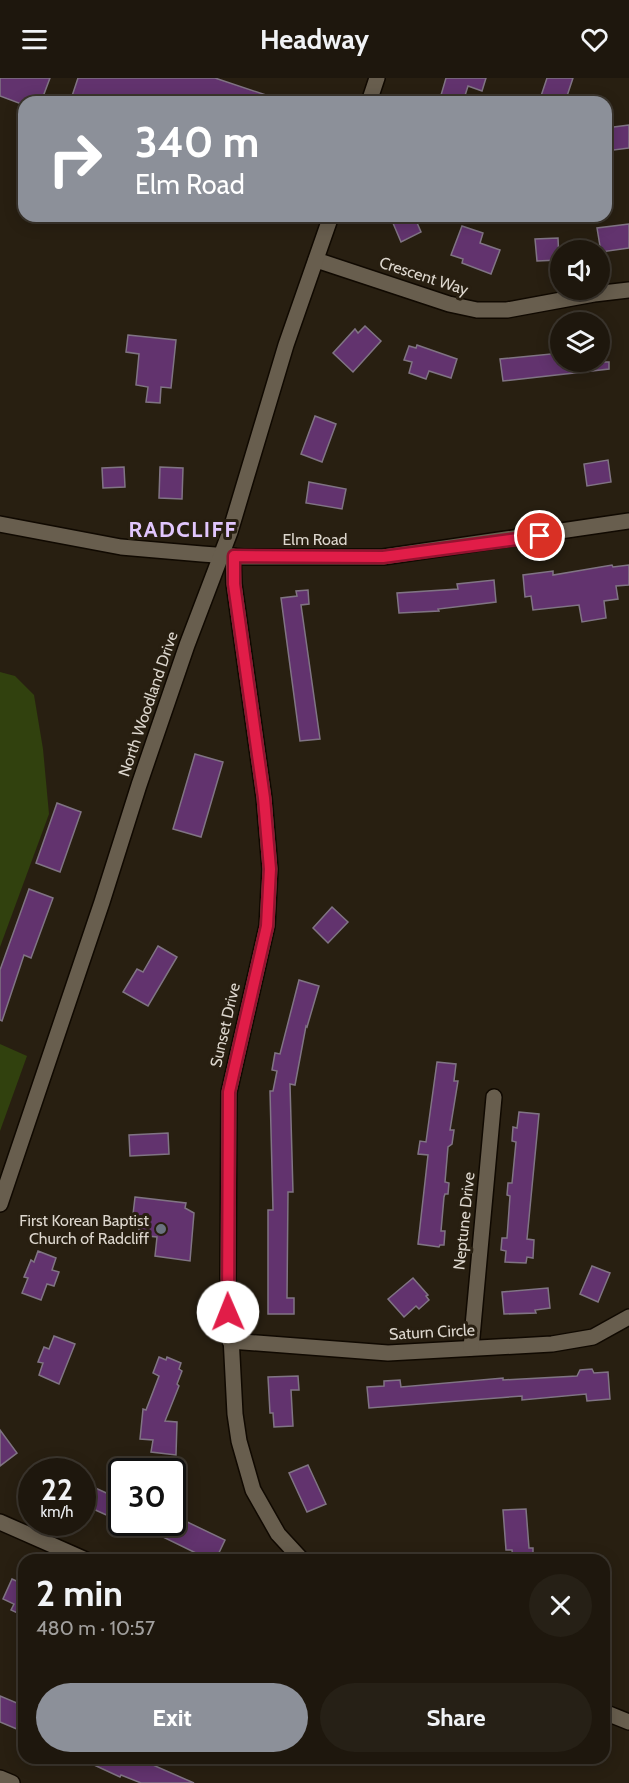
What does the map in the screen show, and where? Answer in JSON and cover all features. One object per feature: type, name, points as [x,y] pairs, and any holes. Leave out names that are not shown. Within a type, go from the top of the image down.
[{"type":"street","points":[[371,96],[377,78]]},
{"type":"street","name":"North Woodland Drive","points":[[0,1204],[139,785],[227,556],[230,532],[286,345],[329,222]]},
{"type":"street","name":"Crescent Way","points":[[316,260],[449,304],[477,310],[507,310],[629,290]]},
{"type":"street","name":"Elm Road","points":[[0,524],[121,547],[227,556],[383,557],[629,521]]},
{"type":"street","name":"Sunset Drive","points":[[227,556],[234,584],[264,798],[270,869],[267,926],[229,1092],[227,1200],[230,1341],[235,1414],[244,1465],[265,1513],[278,1534],[296,1554]]},
{"type":"street","name":"Neptune Drive","points":[[471,1348],[494,1097]]},
{"type":"street","name":"Saturn Circle","points":[[230,1341],[388,1353],[580,1341],[593,1337],[629,1317]]},
{"type":"street","points":[[0,1522],[72,1554]]},
{"type":"street","points":[[610,1714],[629,1722]]},
{"type":"street","points":[[0,1778],[12,1783]]},
{"type":"green space","points":[[0,672],[15,676],[34,695],[43,749],[49,814],[0,947]]},
{"type":"green space","points":[[0,1044],[27,1056],[0,1131]]},
{"type":"building","points":[[0,78],[50,78],[43,96],[18,96],[18,103],[0,96]]},
{"type":"building","points":[[78,78],[215,78],[269,96],[72,96]]},
{"type":"building","points":[[446,78],[486,78],[482,91],[468,86],[465,96],[441,96]]},
{"type":"building","points":[[547,78],[573,78],[567,96],[541,96]]},
{"type":"building","points":[[629,125],[629,148],[612,150],[612,127]]},
{"type":"building","points":[[393,222],[417,222],[421,232],[401,242]]},
{"type":"building","points":[[629,224],[629,248],[610,251],[610,240],[599,240],[597,228]]},
{"type":"building","points":[[462,226],[483,233],[480,243],[500,250],[491,274],[462,263],[463,259],[451,255]]},
{"type":"building","points":[[558,238],[558,240],[550,240],[550,260],[537,261],[535,239]]},
{"type":"building","points":[[365,326],[381,341],[353,372],[333,353],[355,329],[358,333]]},
{"type":"building","points":[[128,335],[176,340],[171,388],[161,387],[160,403],[146,402],[148,387],[136,385],[139,354],[126,352]]},
{"type":"building","points":[[417,345],[457,359],[451,378],[429,371],[426,379],[409,373],[412,362],[404,360],[409,346],[416,348]]},
{"type":"building","points":[[550,354],[550,372],[582,372],[503,381],[500,359]]},
{"type":"building","points":[[315,416],[336,424],[322,462],[301,454]]},
{"type":"building","points":[[608,460],[611,482],[587,486],[584,464]]},
{"type":"building","points":[[124,467],[125,487],[103,488],[102,468]]},
{"type":"building","points":[[160,467],[183,468],[182,499],[159,498]]},
{"type":"building","points":[[309,482],[346,489],[342,509],[306,503]]},
{"type":"building","points":[[612,565],[613,567],[629,565],[629,585],[616,586],[618,599],[604,601],[606,618],[582,622],[579,605],[533,610],[531,596],[525,597],[523,575],[553,571],[553,575]]},
{"type":"building","points":[[494,580],[496,602],[438,609],[439,611],[399,613],[397,593],[458,589],[457,584]]},
{"type":"building","points":[[308,590],[309,604],[301,605],[320,739],[300,741],[281,598],[297,596],[296,591]]},
{"type":"building","points":[[195,754],[223,762],[201,837],[173,829]]},
{"type":"building","points":[[57,803],[81,812],[60,872],[36,863]]},
{"type":"building","points":[[29,889],[53,898],[31,958],[24,955],[2,1021],[0,1020],[0,970]]},
{"type":"building","points":[[332,907],[348,922],[328,943],[313,928]]},
{"type":"building","points":[[158,946],[177,957],[148,1006],[123,992],[137,969],[143,972]]},
{"type":"building","points":[[299,980],[319,986],[306,1026],[295,1085],[290,1084],[293,1192],[288,1192],[287,1298],[294,1298],[294,1314],[268,1314],[268,1210],[273,1210],[270,1091],[273,1091],[277,1071],[272,1070],[275,1053],[280,1054]]},
{"type":"building","points":[[437,1062],[456,1064],[454,1081],[458,1081],[450,1130],[454,1130],[452,1144],[448,1147],[445,1182],[449,1183],[448,1194],[444,1197],[441,1231],[445,1231],[444,1245],[439,1247],[418,1244],[428,1155],[418,1154],[420,1141],[426,1142]]},
{"type":"building","points":[[519,1112],[539,1114],[527,1239],[534,1240],[533,1258],[527,1257],[526,1263],[505,1262],[506,1251],[501,1250],[502,1238],[507,1238],[510,1196],[507,1195],[508,1183],[512,1183],[516,1142],[512,1141],[513,1127],[517,1128]]},
{"type":"building","points":[[168,1133],[169,1154],[130,1156],[129,1135]]},
{"type":"building","name":"First Korean Baptist Church of Radcliff","points":[[135,1197],[186,1203],[185,1208],[194,1213],[190,1261],[155,1256],[157,1237],[138,1235],[140,1224],[132,1223]]},
{"type":"building","points":[[38,1251],[56,1258],[52,1270],[59,1272],[54,1286],[47,1284],[41,1300],[22,1293],[28,1278],[24,1277],[31,1260],[34,1262]]},
{"type":"building","points":[[592,1266],[610,1273],[598,1302],[580,1294]]},
{"type":"building","points":[[413,1278],[428,1295],[426,1296],[429,1300],[419,1309],[416,1306],[404,1317],[388,1299]]},
{"type":"building","points":[[548,1288],[550,1308],[535,1310],[536,1313],[504,1314],[502,1292]]},
{"type":"building","points":[[54,1336],[75,1344],[59,1384],[39,1375],[43,1363],[38,1362],[44,1347],[49,1349]]},
{"type":"building","points":[[159,1357],[166,1360],[167,1357],[181,1363],[179,1369],[182,1371],[177,1384],[179,1386],[165,1421],[177,1422],[176,1455],[151,1452],[153,1440],[140,1439],[143,1409],[146,1410],[159,1376],[153,1373]]},
{"type":"building","points":[[592,1369],[594,1373],[608,1372],[610,1399],[587,1401],[586,1394],[522,1400],[522,1396],[369,1408],[367,1387],[384,1386],[384,1381],[400,1380],[401,1387],[503,1378],[503,1380],[577,1376],[580,1370]]},
{"type":"building","points":[[298,1376],[299,1390],[291,1390],[293,1426],[274,1427],[273,1413],[270,1413],[268,1377]]},
{"type":"building","points":[[0,1430],[17,1453],[0,1466]]},
{"type":"building","points":[[308,1465],[326,1504],[307,1512],[289,1473]]},
{"type":"building","points":[[96,1488],[108,1494],[108,1516],[96,1510]]},
{"type":"building","points":[[526,1509],[529,1548],[533,1548],[533,1554],[512,1554],[512,1550],[506,1550],[503,1510]]},
{"type":"building","points":[[186,1521],[225,1540],[218,1554],[198,1554],[161,1536],[186,1536]]},
{"type":"building","points":[[12,1579],[18,1582],[18,1613],[11,1610],[14,1604],[3,1599]]},
{"type":"building","points":[[0,1696],[18,1704],[18,1730],[0,1722]]},
{"type":"building","points":[[92,1764],[151,1764],[194,1783],[141,1783],[121,1775],[120,1777]]},
{"type":"place","name":"First Korean Baptist Church of Radcliff","points":[[161,1229]]},
{"type":"district","name":"RADCLIFF","points":[[183,529]]},
{"type":"route","points":[[228,1312],[227,1125],[229,1092],[267,926],[270,869],[264,798],[234,584],[234,556],[383,557],[540,536]]}]
